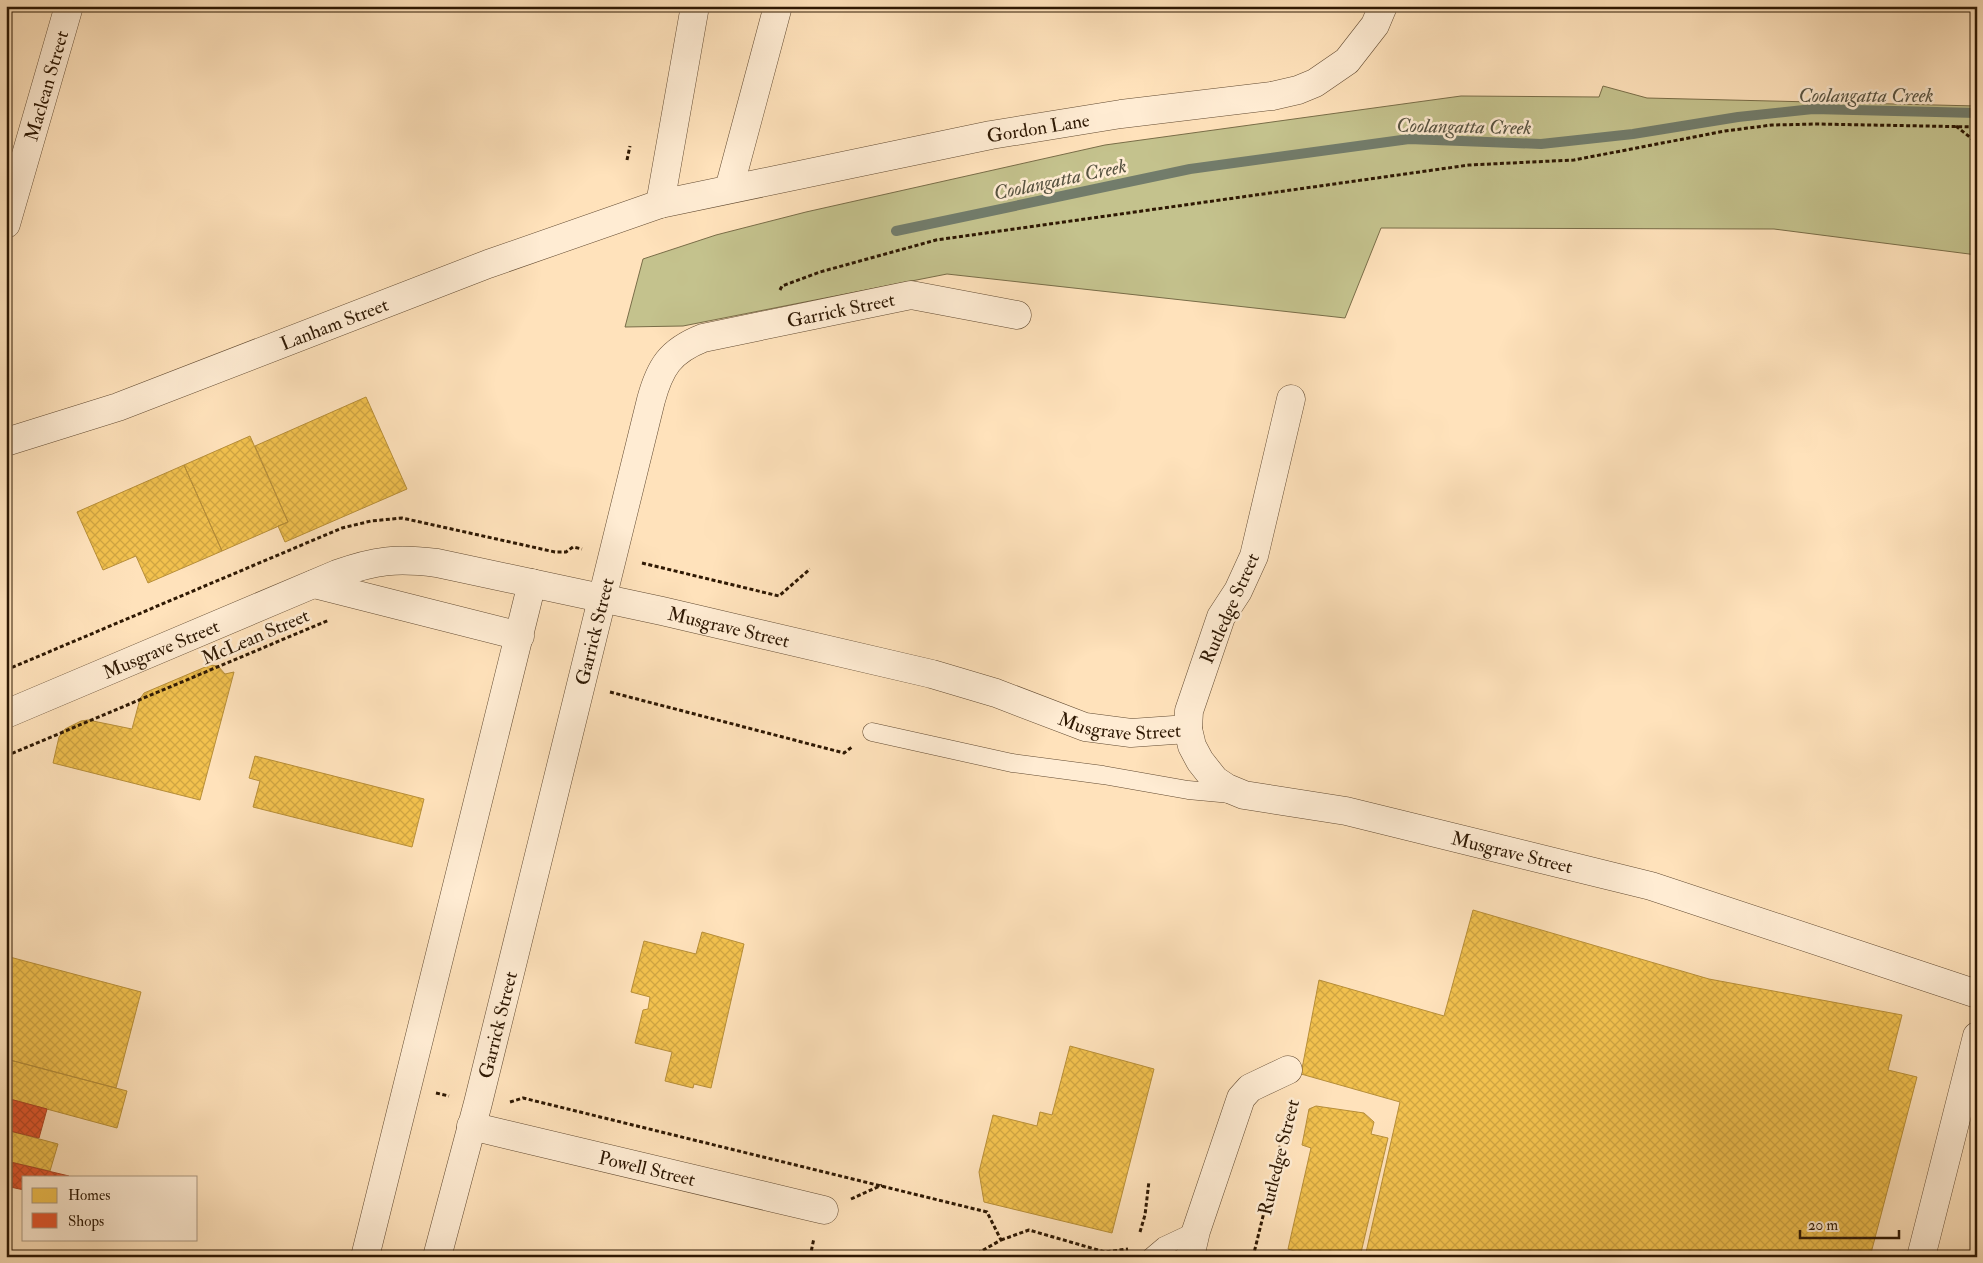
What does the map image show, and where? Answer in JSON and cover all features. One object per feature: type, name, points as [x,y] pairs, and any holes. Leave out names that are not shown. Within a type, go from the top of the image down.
[{"type":"street","name":"Maclean Street","points":[[6,224],[69,6]]},
{"type":"street","points":[[660,204],[694,6]]},
{"type":"street","points":[[729,189],[778,6]]},
{"type":"street","name":"Gordon Lane","points":[[660,204],[991,135],[1121,114],[1272,96],[1298,90],[1316,83],[1348,61],[1375,25],[1383,6]]},
{"type":"street","name":"Lanham Street","points":[[6,442],[118,407],[488,264],[660,204]]},
{"type":"street","name":"Garrick Street","points":[[437,1257],[653,393],[667,362],[687,344],[703,338],[911,295],[1017,315]]},
{"type":"street","name":"Rutledge Street","points":[[1188,729],[1190,704],[1216,629],[1244,581],[1254,556],[1292,399]]},
{"type":"street","name":"Musgrave Street","points":[[6,714],[314,584],[367,565],[385,560],[438,563],[671,613],[932,674],[996,693],[1085,727],[1120,733],[1188,729],[1195,754],[1210,774],[1220,784],[1244,795],[1354,813],[1651,886],[1977,994]]},
{"type":"street","points":[[365,1257],[532,583]]},
{"type":"street","points":[[314,584],[520,636]]},
{"type":"street","points":[[1921,1257],[1977,1036]]},
{"type":"street","name":"Rutledge Street","points":[[1193,1244],[1241,1098],[1250,1088],[1288,1070]]},
{"type":"street","name":"Powell Street","points":[[474,1114],[824,1210]]},
{"type":"lane","points":[[872,732],[1012,763],[1103,775],[1188,790],[1244,795]]},
{"type":"lane","points":[[1151,1257],[1164,1246],[1193,1244]]},
{"type":"path","points":[[768,326],[782,286],[820,272],[936,240],[1469,165],[1574,160],[1725,131],[1772,125],[1977,127]]},
{"type":"path","points":[[1956,126],[1977,143]]},
{"type":"path","points":[[627,160],[630,146]]},
{"type":"path","name":"McLean Street","points":[[6,756],[330,620]]},
{"type":"path","points":[[6,662],[8,670]]},
{"type":"path","points":[[606,691],[844,753]]},
{"type":"path","name":"Rutledge Street","points":[[1253,1257],[1294,1088],[1288,1070]]},
{"type":"path","points":[[431,1092],[474,1114],[523,1098],[978,1209],[987,1212],[1001,1240]]},
{"type":"path","points":[[1139,1235],[1145,1215],[1149,1181]]},
{"type":"path","points":[[972,1257],[1001,1240],[1029,1230],[1105,1252],[1133,1249]]},
{"type":"shaded area","points":[[1603,86],[1647,98],[1977,106],[1977,255],[1774,229],[1381,228],[1345,318],[947,274],[683,326],[625,327],[643,259],[716,235],[806,212],[1105,145],[1461,96],[1599,97]]},
{"type":"building: Homes","points":[[366,397],[407,489],[285,542],[278,526],[288,522],[255,446]]},
{"type":"building: Homes","points":[[250,436],[288,522],[222,551],[184,465]]},
{"type":"building: Homes","points":[[184,465],[222,551],[148,583],[136,556],[103,570],[77,512]]},
{"type":"building: Homes","points":[[210,665],[218,666],[225,674],[234,672],[200,800],[53,763],[59,737],[65,729],[81,721],[88,720],[132,729],[140,699],[144,693]]},
{"type":"building: Homes","points":[[255,756],[424,799],[412,847],[253,807],[260,781],[249,778]]},
{"type":"building: Homes","points":[[1473,910],[1709,979],[1902,1015],[1888,1070],[1917,1077],[1870,1257],[1365,1257],[1400,1102],[1301,1074],[1319,980],[1444,1016]]},
{"type":"building: Homes","points":[[702,932],[744,944],[711,1088],[694,1084],[693,1088],[665,1081],[672,1052],[635,1043],[643,1010],[648,1009],[650,997],[631,992],[644,941],[696,954]]},
{"type":"building: Homes","points":[[6,956],[141,992],[116,1088],[6,1059]]},
{"type":"building: Homes","points":[[1070,1046],[1154,1069],[1112,1233],[984,1202],[979,1172],[993,1115],[1037,1126],[1040,1112],[1052,1115]]},
{"type":"building: Homes","points":[[6,1059],[127,1091],[117,1128],[6,1098]]},
{"type":"building: Homes","points":[[1316,1106],[1364,1113],[1374,1122],[1371,1134],[1388,1138],[1360,1257],[1314,1257],[1288,1249],[1311,1148],[1302,1145],[1309,1109]]},
{"type":"building: Homes","points":[[6,1130],[58,1144],[50,1171],[6,1161]]},
{"type":"building: Shops","points":[[6,1098],[47,1109],[39,1138],[6,1130]]},
{"type":"building: Shops","points":[[6,1161],[69,1176],[22,1176],[22,1190],[6,1186]]},
{"type":"waterway","name":"Coolangatta Creek","points":[[896,231],[1190,169],[1409,139],[1541,144],[1633,134],[1738,117],[1813,109],[1977,113]]}]
